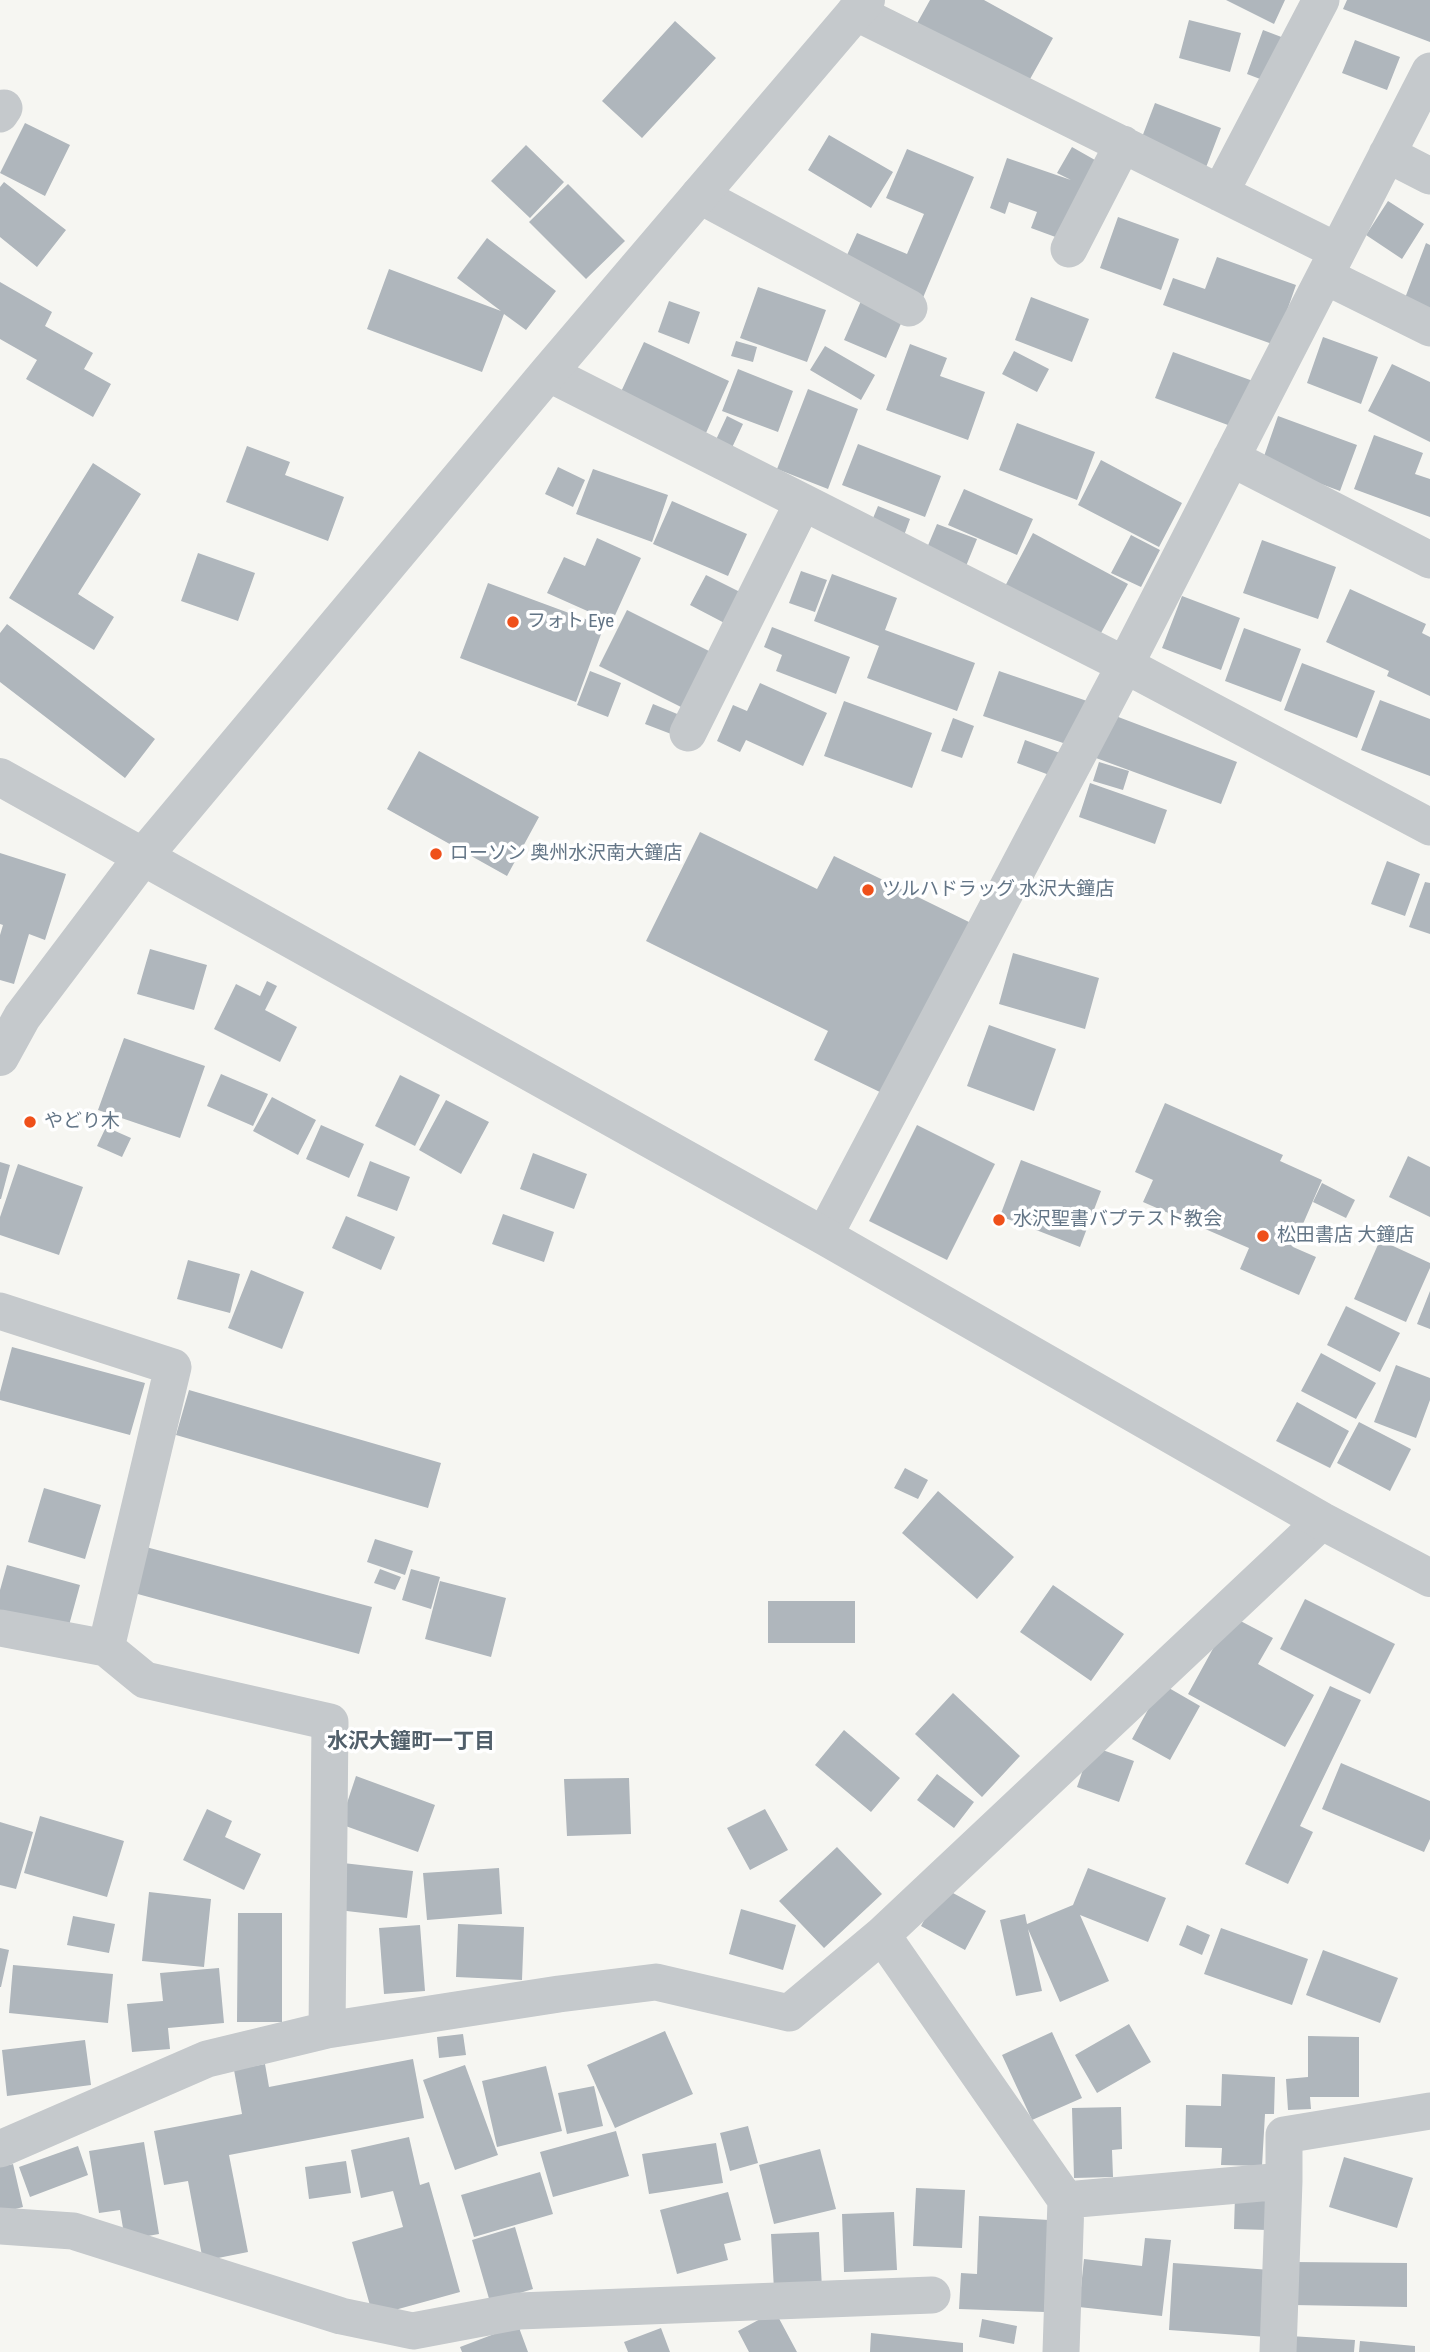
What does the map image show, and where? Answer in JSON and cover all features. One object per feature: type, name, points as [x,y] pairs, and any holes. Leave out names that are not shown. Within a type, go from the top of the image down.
[{"type":"street","points":[[1220,193],[1321,0]]},
{"type":"street","points":[[0,1057],[11,1010],[861,6],[1220,193],[1430,328]]},
{"type":"street","points":[[824,1236],[1125,665],[1430,71]]},
{"type":"street","points":[[1069,249],[1123,144]]},
{"type":"street","points":[[1387,155],[1430,176]]},
{"type":"street","points":[[699,195],[909,307]]},
{"type":"street","points":[[548,373],[1125,665],[1430,827]]},
{"type":"street","points":[[1231,458],[1430,560]]},
{"type":"street","points":[[688,733],[803,502]]},
{"type":"street","points":[[0,778],[824,1236],[1322,1521],[1429,1575]]},
{"type":"street","points":[[0,1311],[173,1367],[106,1648]]},
{"type":"street","points":[[0,2148],[207,2059],[327,2030],[559,1994],[656,1982],[789,2013],[882,1935],[1322,1521]]},
{"type":"street","points":[[0,1628],[106,1648],[145,1680],[330,1722],[327,2030]]},
{"type":"street","points":[[882,1935],[1066,2200],[1061,2352]]},
{"type":"street","points":[[1278,2352],[1283,2135],[1430,2111]]},
{"type":"street","points":[[1066,2200],[1283,2181]]},
{"type":"street","points":[[0,2226],[73,2231],[423,2342],[519,2311],[932,2295]]},
{"type":"building","points":[[930,0],[984,0],[1053,38],[1025,88],[915,27]]},
{"type":"building","points":[[1226,0],[1285,0],[1274,24]]},
{"type":"building","points":[[1347,0],[1430,0],[1430,42],[1343,9]]},
{"type":"building","points":[[1189,20],[1241,33],[1230,72],[1179,58]]},
{"type":"building","points":[[675,21],[716,58],[642,138],[602,101]]},
{"type":"building","points":[[1263,30],[1284,38],[1268,82],[1247,74]]},
{"type":"building","points":[[1355,40],[1400,57],[1387,90],[1342,73]]},
{"type":"building","points":[[1155,103],[1221,128],[1205,170],[1139,145]]},
{"type":"building","points":[[25,123],[70,145],[45,196],[0,173]]},
{"type":"building","points":[[829,135],[893,172],[871,208],[808,170]]},
{"type":"building","points":[[526,145],[564,182],[530,218],[491,181]]},
{"type":"building","points":[[1072,147],[1102,164],[1069,242],[1031,228],[1037,212],[1009,202],[1005,214],[990,208],[1007,158],[1071,180],[1057,173]]},
{"type":"building","points":[[907,149],[974,177],[922,300],[842,266],[857,233],[907,254],[924,214],[886,198]]},
{"type":"building","points":[[4,182],[66,230],[37,267],[0,237],[0,187]]},
{"type":"building","points":[[568,184],[625,241],[586,279],[529,222]]},
{"type":"building","points":[[1388,201],[1424,224],[1402,259],[1366,235]]},
{"type":"building","points":[[1118,217],[1179,239],[1161,290],[1100,268]]},
{"type":"building","points":[[487,238],[556,291],[526,330],[504,314],[482,372],[367,329],[389,269],[501,311],[457,278]]},
{"type":"building","points":[[1426,243],[1430,245],[1430,308],[1405,298]]},
{"type":"building","points":[[1217,257],[1296,285],[1275,345],[1163,305],[1173,278],[1205,289]]},
{"type":"building","points":[[0,282],[52,312],[45,326],[93,353],[84,369],[111,384],[93,417],[26,379],[37,360],[0,339]]},
{"type":"building","points":[[758,287],[826,310],[807,362],[740,338]]},
{"type":"building","points":[[1031,297],[1089,319],[1072,362],[1015,340]]},
{"type":"building","points":[[669,301],[700,312],[689,344],[658,332]]},
{"type":"building","points":[[861,301],[903,319],[886,358],[844,340]]},
{"type":"building","points":[[1323,337],[1378,357],[1361,404],[1307,383]]},
{"type":"building","points":[[736,341],[757,347],[753,362],[731,356]]},
{"type":"building","points":[[644,342],[729,381],[706,433],[620,394]]},
{"type":"building","points":[[910,344],[947,358],[940,376],[985,392],[968,440],[886,410]]},
{"type":"building","points":[[825,346],[875,375],[861,400],[810,370]]},
{"type":"building","points":[[1014,351],[1049,369],[1037,392],[1002,374]]},
{"type":"building","points":[[1173,352],[1253,381],[1236,428],[1155,398]]},
{"type":"building","points":[[1392,364],[1430,382],[1430,442],[1368,411]]},
{"type":"building","points":[[738,369],[793,391],[778,432],[722,411]]},
{"type":"building","points":[[808,389],[858,409],[828,489],[777,469]]},
{"type":"building","points":[[727,416],[743,424],[730,452],[714,444]]},
{"type":"building","points":[[1278,416],[1357,445],[1340,491],[1262,462]]},
{"type":"building","points":[[1017,423],[1095,452],[1077,500],[999,470]]},
{"type":"building","points":[[1374,435],[1423,453],[1415,474],[1430,479],[1430,517],[1354,489]]},
{"type":"building","points":[[858,444],[941,476],[925,517],[842,485]]},
{"type":"building","points":[[247,446],[290,462],[285,475],[344,497],[328,541],[226,502]]},
{"type":"building","points":[[1101,460],[1182,503],[1159,547],[1078,505]]},
{"type":"building","points":[[93,463],[141,494],[78,594],[114,617],[94,650],[9,598]]},
{"type":"building","points":[[558,467],[585,480],[573,507],[545,494]]},
{"type":"building","points":[[593,469],[668,495],[652,542],[576,514]]},
{"type":"building","points":[[964,489],[1033,519],[1017,555],[948,525]]},
{"type":"building","points":[[672,501],[747,534],[728,576],[653,544]]},
{"type":"building","points":[[878,506],[910,519],[902,541],[869,528]]},
{"type":"building","points":[[937,524],[977,539],[964,571],[924,555]]},
{"type":"building","points":[[1033,533],[1128,584],[1096,642],[1002,592]]},
{"type":"building","points":[[1131,535],[1160,550],[1141,587],[1111,573]]},
{"type":"building","points":[[597,538],[641,558],[612,622],[547,593],[564,557],[585,566]]},
{"type":"building","points":[[1262,540],[1336,567],[1318,619],[1243,593]]},
{"type":"building","points":[[198,553],[255,573],[238,621],[181,601]]},
{"type":"building","points":[[801,571],[827,580],[815,612],[789,603]]},
{"type":"building","points":[[832,574],[897,598],[885,630],[975,663],[957,711],[867,678],[879,646],[814,621]]},
{"type":"building","points":[[706,575],[750,597],[734,628],[690,605]]},
{"type":"building","points":[[488,583],[604,626],[576,702],[460,658]]},
{"type":"building","points":[[1350,589],[1426,624],[1422,633],[1430,637],[1430,696],[1387,676],[1389,671],[1326,642]]},
{"type":"building","points":[[1182,596],[1240,618],[1221,670],[1162,648]]},
{"type":"building","points":[[627,610],[715,654],[687,710],[599,666]]},
{"type":"building","points":[[7,624],[155,739],[125,778],[0,682],[0,633]]},
{"type":"building","points":[[772,627],[850,657],[836,694],[776,671],[782,655],[764,647]]},
{"type":"building","points":[[1244,628],[1301,649],[1281,702],[1225,681]]},
{"type":"building","points":[[1302,663],[1375,691],[1357,738],[1284,710]]},
{"type":"building","points":[[590,671],[621,683],[608,717],[577,705]]},
{"type":"building","points":[[999,671],[1090,702],[1075,747],[983,716]]},
{"type":"building","points":[[760,683],[827,713],[803,766],[746,740],[740,752],[717,741],[733,705],[747,711]]},
{"type":"building","points":[[1380,700],[1430,719],[1430,776],[1361,750]]},
{"type":"building","points":[[844,701],[932,733],[912,788],[824,756]]},
{"type":"building","points":[[653,704],[687,718],[679,737],[645,724]]},
{"type":"building","points":[[1113,715],[1237,762],[1221,804],[1096,758]]},
{"type":"building","points":[[953,718],[974,726],[962,758],[941,751]]},
{"type":"building","points":[[1025,740],[1060,753],[1052,776],[1017,763]]},
{"type":"building","points":[[419,751],[539,817],[507,876],[387,809]]},
{"type":"building","points":[[1099,762],[1129,771],[1123,790],[1093,781]]},
{"type":"building","points":[[1090,783],[1167,810],[1155,844],[1079,817]]},
{"type":"building","points":[[700,832],[817,889],[834,856],[971,923],[886,1095],[814,1060],[828,1031],[646,941]]},
{"type":"building","points":[[0,853],[66,874],[45,940],[29,934],[14,984],[0,980],[0,935],[3,925],[0,924]]},
{"type":"building","points":[[1387,861],[1420,874],[1405,916],[1371,904]]},
{"type":"building","points":[[1425,882],[1430,883],[1430,934],[1409,927]]},
{"type":"building","points":[[150,949],[207,965],[194,1010],[137,994]]},
{"type":"building","points":[[1013,953],[1099,978],[1085,1029],[999,1004]]},
{"type":"building","points":[[267,981],[277,986],[265,1010],[297,1027],[280,1062],[214,1029],[236,984],[260,996]]},
{"type":"building","points":[[989,1025],[1056,1049],[1034,1111],[967,1086]]},
{"type":"building","points":[[124,1038],[205,1066],[180,1138],[98,1110]]},
{"type":"building","points":[[221,1074],[268,1094],[253,1126],[207,1106]]},
{"type":"building","points":[[400,1075],[440,1095],[415,1146],[375,1126]]},
{"type":"building","points":[[272,1097],[316,1120],[298,1155],[253,1131]]},
{"type":"building","points":[[446,1100],[489,1122],[461,1174],[419,1150]]},
{"type":"building","points":[[1165,1103],[1283,1155],[1280,1161],[1322,1180],[1293,1247],[1316,1257],[1299,1295],[1240,1269],[1249,1248],[1143,1202],[1153,1180],[1135,1172]]},
{"type":"building","points":[[321,1125],[364,1144],[349,1178],[306,1159]]},
{"type":"building","points":[[917,1125],[995,1164],[947,1260],[869,1221]]},
{"type":"building","points":[[106,1127],[131,1138],[122,1157],[97,1146]]},
{"type":"building","points":[[533,1153],[587,1174],[574,1209],[520,1189]]},
{"type":"building","points":[[1408,1156],[1430,1167],[1430,1217],[1389,1197]]},
{"type":"building","points":[[1021,1160],[1101,1191],[1080,1247],[1000,1216]]},
{"type":"building","points":[[370,1161],[410,1177],[397,1211],[357,1196]]},
{"type":"building","points":[[0,1162],[10,1165],[1,1199],[0,1199]]},
{"type":"building","points":[[18,1164],[83,1187],[59,1255],[0,1235],[0,1217]]},
{"type":"building","points":[[1322,1183],[1355,1200],[1346,1218],[1313,1202]]},
{"type":"building","points":[[503,1214],[554,1232],[544,1262],[492,1244]]},
{"type":"building","points":[[346,1216],[395,1237],[381,1270],[332,1248]]},
{"type":"building","points":[[1380,1240],[1430,1263],[1406,1322],[1354,1299]]},
{"type":"building","points":[[188,1260],[240,1274],[230,1313],[177,1299]]},
{"type":"building","points":[[251,1270],[304,1292],[282,1349],[228,1328]]},
{"type":"building","points":[[1430,1291],[1430,1329],[1417,1324]]},
{"type":"building","points":[[1346,1306],[1400,1333],[1380,1372],[1327,1345]]},
{"type":"building","points":[[12,1347],[145,1383],[130,1435],[0,1400]]},
{"type":"building","points":[[1321,1353],[1376,1383],[1356,1419],[1301,1391]]},
{"type":"building","points":[[1396,1365],[1430,1378],[1430,1400],[1416,1438],[1374,1422]]},
{"type":"building","points":[[189,1390],[441,1463],[428,1508],[176,1435]]},
{"type":"building","points":[[1297,1402],[1349,1431],[1330,1468],[1276,1441]]},
{"type":"building","points":[[1359,1422],[1411,1449],[1390,1491],[1337,1463]]},
{"type":"building","points":[[905,1468],[928,1480],[918,1499],[894,1488]]},
{"type":"building","points":[[44,1488],[101,1505],[85,1559],[28,1542]]},
{"type":"building","points":[[938,1491],[1014,1557],[977,1599],[902,1533]]},
{"type":"building","points":[[375,1539],[413,1551],[405,1575],[367,1562]]},
{"type":"building","points":[[146,1547],[372,1607],[359,1654],[134,1593]]},
{"type":"building","points":[[7,1565],[80,1585],[68,1629],[0,1610],[0,1590]]},
{"type":"building","points":[[380,1569],[401,1577],[395,1590],[374,1583]]},
{"type":"building","points":[[411,1569],[440,1577],[431,1609],[402,1600]]},
{"type":"building","points":[[440,1581],[506,1598],[491,1657],[425,1639]]},
{"type":"building","points":[[1053,1585],[1124,1634],[1091,1681],[1020,1632]]},
{"type":"building","points":[[1305,1599],[1395,1644],[1370,1694],[1280,1649]]},
{"type":"building","points":[[768,1601],[855,1601],[855,1643],[768,1643]]},
{"type":"building","points":[[1231,1616],[1273,1638],[1258,1664],[1314,1695],[1285,1747],[1188,1694]]},
{"type":"building","points":[[1162,1684],[1200,1706],[1170,1760],[1132,1739]]},
{"type":"building","points":[[1330,1686],[1361,1700],[1300,1826],[1313,1832],[1288,1884],[1245,1864]]},
{"type":"building","points":[[953,1693],[1020,1756],[982,1797],[915,1734]]},
{"type":"building","points":[[844,1730],[900,1778],[871,1812],[815,1765]]},
{"type":"building","points":[[1091,1746],[1134,1761],[1119,1802],[1077,1787]]},
{"type":"building","points":[[1341,1763],[1430,1801],[1430,1839],[1424,1852],[1322,1809]]},
{"type":"building","points":[[937,1774],[974,1802],[954,1828],[917,1800]]},
{"type":"building","points":[[356,1776],[435,1805],[418,1852],[340,1824]]},
{"type":"building","points":[[629,1778],[631,1834],[567,1836],[564,1779]]},
{"type":"building","points":[[207,1809],[232,1821],[225,1837],[261,1854],[244,1890],[183,1860]]},
{"type":"building","points":[[765,1809],[788,1850],[750,1870],[727,1828]]},
{"type":"building","points":[[40,1816],[124,1841],[107,1897],[24,1873]]},
{"type":"building","points":[[0,1822],[33,1832],[16,1889],[0,1885]]},
{"type":"building","points":[[837,1847],[882,1894],[824,1948],[779,1901]]},
{"type":"building","points":[[343,1863],[413,1871],[407,1918],[338,1910]]},
{"type":"building","points":[[499,1868],[502,1914],[427,1920],[423,1873]]},
{"type":"building","points":[[1088,1868],[1166,1898],[1148,1942],[1080,1915],[1109,1981],[1060,2002],[1028,1929],[1042,1991],[1016,1996],[1000,1920],[1025,1914],[1027,1924],[1073,1905]]},
{"type":"building","points":[[942,1887],[986,1911],[965,1950],[921,1926]]},
{"type":"building","points":[[149,1892],[211,1899],[204,1967],[142,1961]]},
{"type":"building","points":[[741,1909],[796,1925],[783,1970],[729,1954]]},
{"type":"building","points":[[238,1913],[282,1913],[282,2022],[237,2022]]},
{"type":"building","points":[[73,1916],[115,1924],[109,1953],[67,1945]]},
{"type":"building","points":[[458,1924],[524,1927],[522,1980],[456,1977]]},
{"type":"building","points":[[420,1925],[425,1991],[384,1994],[379,1928]]},
{"type":"building","points":[[1187,1925],[1210,1935],[1202,1955],[1179,1945]]},
{"type":"building","points":[[1221,1928],[1308,1959],[1292,2005],[1204,1974]]},
{"type":"building","points":[[0,1948],[9,1950],[1,1987],[0,1987]]},
{"type":"building","points":[[1323,1950],[1398,1978],[1380,2023],[1306,1995]]},
{"type":"building","points":[[13,1965],[113,1974],[108,2023],[9,2013]]},
{"type":"building","points":[[219,1968],[224,2023],[168,2028],[170,2049],[132,2052],[127,2004],[163,2001],[160,1973]]},
{"type":"building","points":[[1129,2024],[1151,2062],[1097,2093],[1075,2055]]},
{"type":"building","points":[[665,2031],[693,2094],[615,2128],[587,2065]]},
{"type":"building","points":[[1052,2032],[1082,2098],[1032,2120],[1002,2055]]},
{"type":"building","points":[[463,2034],[466,2055],[439,2058],[437,2037]]},
{"type":"building","points":[[1308,2036],[1359,2037],[1359,2097],[1310,2097],[1311,2109],[1288,2110],[1286,2079],[1308,2077]]},
{"type":"building","points":[[85,2040],[91,2085],[7,2096],[2,2050]]},
{"type":"building","points":[[413,2059],[424,2118],[229,2155],[248,2252],[203,2261],[188,2181],[164,2185],[154,2131],[242,2114],[234,2070],[265,2064],[269,2087]]},
{"type":"building","points":[[465,2065],[498,2155],[455,2170],[423,2080]]},
{"type":"building","points":[[546,2066],[562,2131],[497,2147],[482,2081]]},
{"type":"building","points":[[1222,2074],[1275,2077],[1274,2114],[1265,2114],[1262,2166],[1221,2165],[1222,2148],[1185,2147],[1186,2105],[1221,2106]]},
{"type":"building","points":[[594,2086],[603,2126],[567,2134],[558,2093]]},
{"type":"building","points":[[1121,2107],[1122,2149],[1112,2150],[1113,2177],[1074,2178],[1072,2108]]},
{"type":"building","points":[[748,2126],[758,2163],[730,2171],[720,2133]]},
{"type":"building","points":[[616,2131],[629,2176],[553,2197],[540,2152]]},
{"type":"building","points":[[409,2137],[420,2185],[429,2182],[460,2292],[373,2316],[352,2242],[403,2227],[393,2191],[361,2198],[351,2150]]},
{"type":"building","points":[[144,2142],[159,2234],[125,2240],[120,2210],[99,2213],[89,2151]]},
{"type":"building","points":[[716,2143],[723,2183],[649,2194],[642,2154]]},
{"type":"building","points":[[78,2146],[88,2175],[30,2197],[19,2167]]},
{"type":"building","points":[[820,2149],[836,2209],[774,2224],[759,2165]]},
{"type":"building","points":[[1344,2157],[1413,2178],[1397,2228],[1329,2207]]},
{"type":"building","points":[[346,2161],[351,2193],[309,2199],[305,2167]]},
{"type":"building","points":[[13,2164],[23,2207],[0,2213],[0,2167]]},
{"type":"building","points":[[540,2172],[553,2214],[474,2237],[461,2195]]},
{"type":"building","points":[[916,2188],[965,2190],[962,2248],[913,2246]]},
{"type":"building","points":[[728,2192],[741,2240],[724,2244],[728,2260],[677,2274],[660,2210]]},
{"type":"building","points":[[1235,2196],[1269,2198],[1268,2230],[1234,2229]]},
{"type":"building","points":[[894,2212],[897,2270],[844,2272],[842,2214]]},
{"type":"building","points":[[979,2216],[1049,2220],[1045,2312],[959,2309],[961,2273],[977,2274]]},
{"type":"building","points":[[515,2227],[533,2289],[490,2302],[472,2240]]},
{"type":"building","points":[[819,2232],[822,2288],[774,2290],[771,2234]]},
{"type":"building","points":[[1145,2238],[1171,2240],[1162,2316],[1079,2307],[1084,2259],[1142,2266]]},
{"type":"building","points":[[1293,2262],[1407,2263],[1407,2307],[1293,2305]]},
{"type":"building","points":[[1173,2263],[1271,2270],[1267,2337],[1169,2330]]},
{"type":"building","points":[[775,2311],[797,2352],[749,2352],[738,2331]]},
{"type":"building","points":[[982,2319],[1017,2326],[1014,2344],[979,2337]]},
{"type":"building","points":[[518,2325],[528,2352],[462,2352],[460,2347]]},
{"type":"building","points":[[661,2328],[670,2352],[628,2352],[624,2342]]},
{"type":"building","points":[[871,2333],[963,2343],[963,2352],[870,2352]]},
{"type":"building","points":[[1290,2336],[1355,2340],[1354,2352],[1290,2352]]},
{"type":"building","points":[[1360,2341],[1415,2346],[1415,2352],[1359,2352]]},
{"type":"place","name":"フォト Eye","points":[[513,622]]},
{"type":"place","name":"ローソン 奥州水沢南大鐘店","points":[[436,854]]},
{"type":"place","name":"ツルハドラッグ 水沢大鐘店","points":[[868,890]]},
{"type":"place","name":"やどり木","points":[[30,1122]]},
{"type":"place","name":"水沢聖書バプテスト教会","points":[[999,1220]]},
{"type":"place","name":"松田書店 大鐘店","points":[[1263,1236]]},
{"type":"district","name":"水沢大鐘町一丁目","points":[[411,1743]]}]
